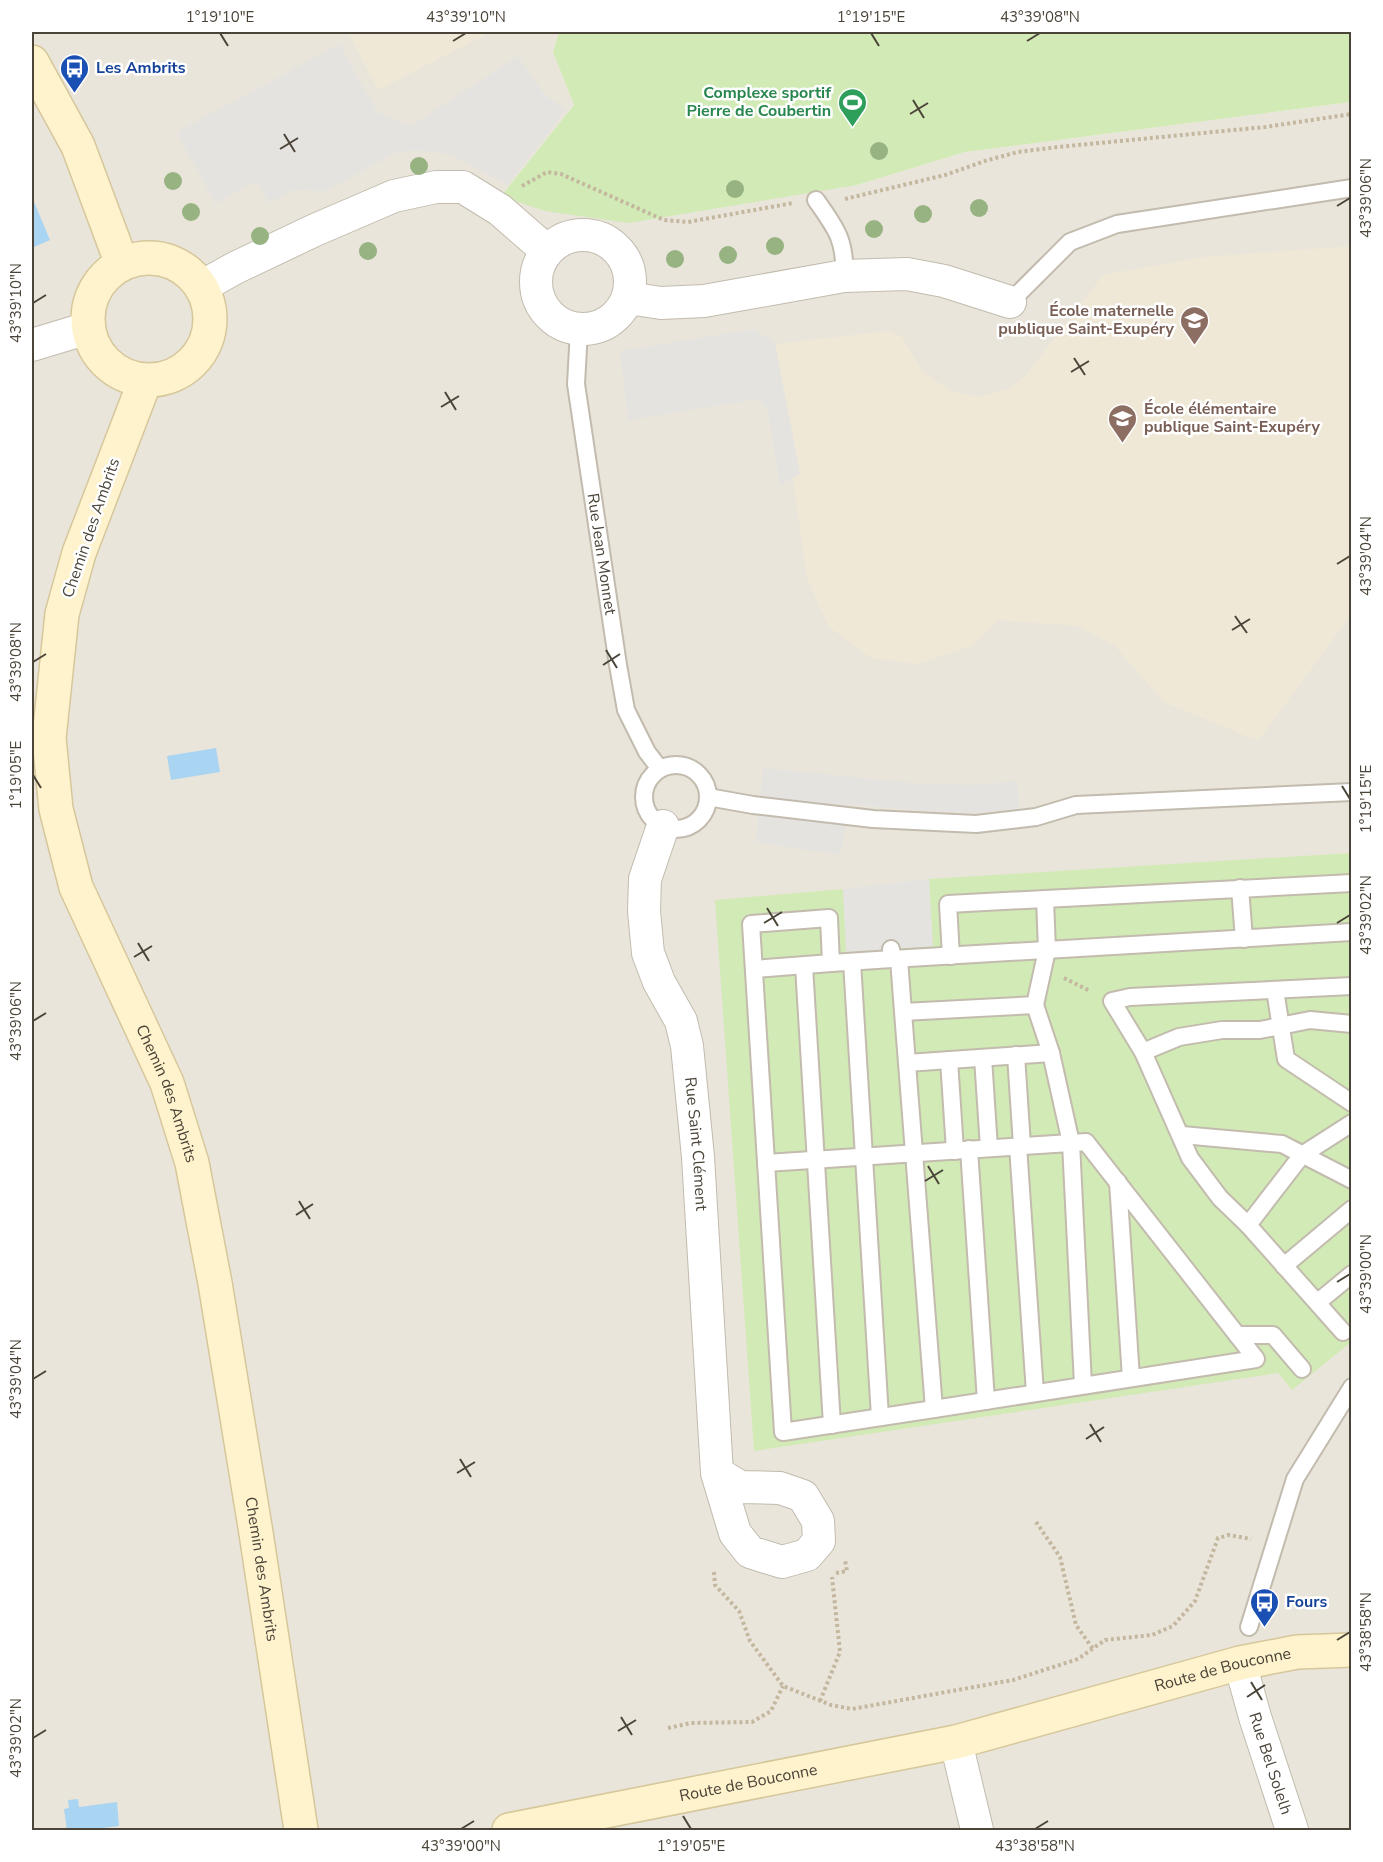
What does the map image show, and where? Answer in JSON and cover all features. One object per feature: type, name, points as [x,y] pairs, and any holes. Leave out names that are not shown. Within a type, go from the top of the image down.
[{"type":"street","points":[[32,62],[78,146],[122,264]]},
{"type":"street","points":[[201,287],[315,230],[394,196],[436,187],[463,187],[500,210],[547,251]]},
{"type":"street","points":[[580,235],[598,237],[615,246],[626,261],[631,279],[628,298],[623,309],[604,325],[579,330],[563,325],[549,315],[539,301],[536,284],[538,267],[547,251],[561,240],[580,235]]},
{"type":"street","points":[[139,258],[157,258],[189,273],[201,287],[208,305],[210,325],[205,343],[194,360],[179,372],[161,379],[145,381],[122,374],[106,363],[94,347],[88,328],[89,302],[101,280],[122,264],[139,258]]},
{"type":"street","points":[[628,298],[661,303],[704,302],[844,276],[907,274],[944,281],[1010,302]]},
{"type":"street","points":[[32,345],[88,328]]},
{"type":"street","name":"Chemin des Ambrits","points":[[145,381],[79,553],[62,614],[49,738],[56,809],[76,887],[167,1083],[192,1163],[215,1283],[256,1533],[301,1830]]},
{"type":"street","name":"Rue Saint Clément","points":[[663,826],[645,879],[646,932],[648,953],[659,982],[681,1021],[687,1046],[698,1157],[717,1473]]},
{"type":"street","name":"Route de Bouconne","points":[[509,1830],[542,1828],[956,1742],[1240,1663],[1297,1652],[1352,1650]]},
{"type":"street","name":"Rue Bel Solelh","points":[[1240,1663],[1255,1718],[1292,1830]]},
{"type":"street","points":[[956,1742],[977,1830]]},
{"type":"lane","points":[[1010,302],[1070,242],[1117,224],[1352,188]]},
{"type":"lane","points":[[816,200],[836,228],[845,255],[844,276]]},
{"type":"lane","name":"Rue Jean Monnet","points":[[579,330],[576,384],[618,665],[627,710],[647,752],[660,769]]},
{"type":"lane","points":[[676,765],[693,769],[704,781],[708,797],[704,813],[692,825],[676,829],[663,826],[648,813],[644,797],[648,781],[660,769],[676,765]]},
{"type":"lane","points":[[708,797],[753,805],[873,819],[976,824],[1036,817],[1076,805],[1352,792]]},
{"type":"lane","points":[[951,956],[948,904],[1352,883]]},
{"type":"lane","points":[[1240,888],[1244,939]]},
{"type":"lane","points":[[1046,898],[1047,950],[1035,1005],[1051,1053],[1071,1143],[1083,1385]]},
{"type":"lane","points":[[766,1163],[1086,1142],[1256,1359],[783,1432],[766,1163],[754,969],[751,924],[829,918],[831,963]]},
{"type":"lane","points":[[754,969],[852,962],[894,955],[951,956],[1352,932]]},
{"type":"lane","points":[[894,955],[903,1012],[934,1409]]},
{"type":"lane","points":[[852,962],[880,1417]]},
{"type":"lane","points":[[804,966],[832,1425]]},
{"type":"lane","points":[[1343,1332],[1248,1225],[1220,1198],[1190,1158],[1182,1135],[1143,1052],[1112,1002],[1130,997],[1352,986]]},
{"type":"lane","points":[[1275,990],[1286,1059],[1352,1103]]},
{"type":"lane","points":[[903,1012],[1035,1005]]},
{"type":"lane","points":[[1143,1052],[1179,1037],[1222,1030],[1260,1030],[1310,1020],[1352,1024]]},
{"type":"lane","points":[[907,1063],[1051,1053]]},
{"type":"lane","points":[[1016,1055],[1035,1394]]},
{"type":"lane","points":[[983,1058],[989,1148]]},
{"type":"lane","points":[[949,1060],[962,1150],[986,1401]]},
{"type":"lane","points":[[1248,1225],[1302,1155],[1352,1123]]},
{"type":"lane","points":[[1182,1135],[1282,1144],[1352,1180]]},
{"type":"lane","points":[[1118,1182],[1131,1378]]},
{"type":"lane","points":[[1284,1266],[1352,1209]]},
{"type":"lane","points":[[1318,1302],[1352,1274]]},
{"type":"lane","points":[[1237,1335],[1273,1335],[1302,1369]]},
{"type":"lane","points":[[1250,1627],[1295,1479],[1352,1387]]},
{"type":"path","points":[[500,210],[521,186],[547,172],[561,174],[664,220],[687,222],[780,204],[838,200],[945,175],[988,159],[1018,153],[1265,127],[1352,114]]},
{"type":"path","points":[[1042,971],[1055,973],[1112,1002]]},
{"type":"path","points":[[1036,1522],[1060,1557],[1076,1625],[1092,1649]]},
{"type":"path","points":[[714,1572],[716,1585],[740,1611],[750,1641],[783,1686],[820,1701],[852,1709],[1013,1680],[1078,1659],[1105,1640],[1152,1635],[1173,1626],[1195,1600],[1218,1538],[1229,1535],[1257,1540]]},
{"type":"path","points":[[820,1701],[840,1652],[832,1574],[847,1571],[844,1552]]},
{"type":"path","points":[[668,1728],[691,1724],[752,1722],[771,1711],[783,1686]]},
{"type":"shaded area","points":[[32,32],[559,32],[553,52],[574,105],[501,196],[857,185],[965,152],[1351,102],[1351,1830],[32,1830]]},
{"type":"shaded area","points":[[348,32],[491,32],[378,90]]},
{"type":"shaded area","points":[[340,44],[377,112],[411,126],[518,56],[545,95],[566,110],[508,185],[449,154],[416,150],[395,153],[326,191],[293,190],[269,203],[257,181],[215,204],[177,132]]},
{"type":"shaded area","points":[[1351,246],[1351,615],[1258,741],[1164,702],[1114,645],[1077,626],[998,620],[973,645],[918,664],[871,658],[829,627],[807,578],[793,478],[800,473],[775,344],[890,331],[902,337],[922,371],[950,391],[980,397],[1011,388],[1026,375],[1103,275],[1204,257]]},
{"type":"shaded area","points":[[755,329],[775,344],[800,474],[780,485],[768,412],[759,399],[628,420],[620,351]]},
{"type":"shaded area","points":[[763,768],[921,784],[975,785],[1017,781],[1019,809],[975,813],[920,811],[851,804],[840,855],[756,842]]},
{"type":"shaded area","points":[[929,879],[933,946],[846,952],[843,889]]},
{"type":"green space","name":"Complexe sportif Pierre de Coubertin","points":[[559,32],[1351,32],[1351,102],[965,152],[857,185],[629,223],[545,211],[501,196],[574,105],[553,52]]},
{"type":"green space","points":[[1351,853],[1351,1342],[1292,1390],[1278,1373],[754,1451],[715,900],[843,889],[847,952],[932,946],[929,879]]},
{"type":"water","points":[[32,197],[50,240],[32,248]]},
{"type":"water","points":[[216,748],[220,772],[171,780],[167,756]]},
{"type":"water","points":[[78,1799],[79,1807],[117,1802],[119,1826],[67,1830],[64,1809],[69,1808],[68,1800]]},
{"type":"place","name":"Les Ambrits","points":[[75,94]]},
{"type":"place","name":"Complexe sportif Pierre de Coubertin","points":[[852,128]]},
{"type":"place","name":"École maternelle publique Saint-Exupéry","points":[[1195,346]]},
{"type":"place","name":"École élémentaire publique Saint-Exupéry","points":[[1123,444]]},
{"type":"place","name":"Fours","points":[[1265,1628]]}]
